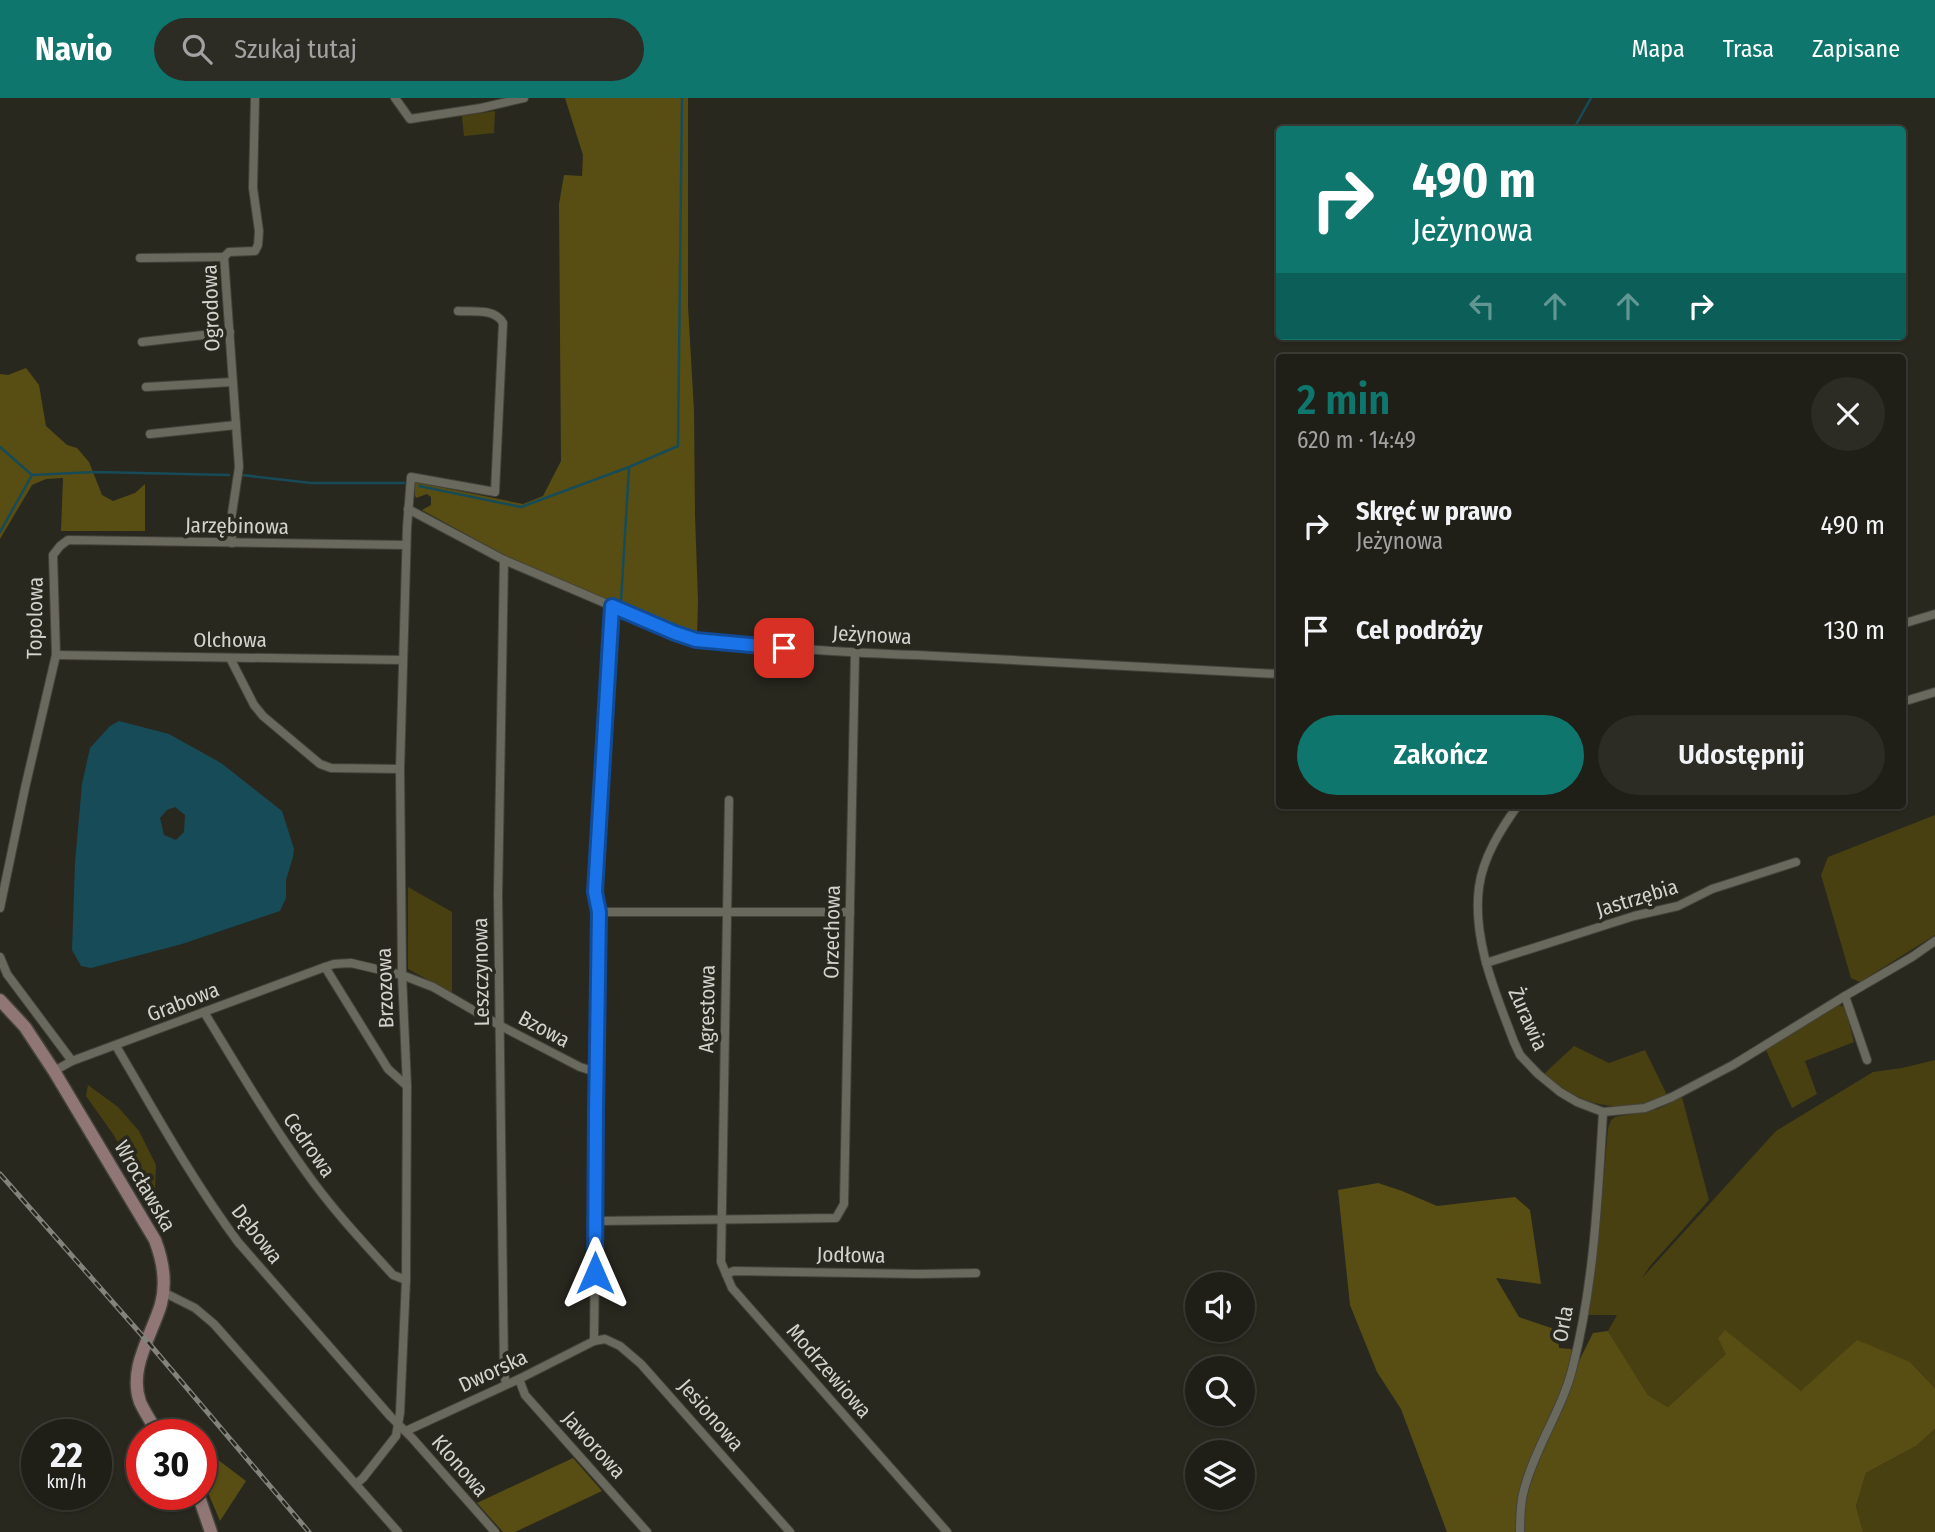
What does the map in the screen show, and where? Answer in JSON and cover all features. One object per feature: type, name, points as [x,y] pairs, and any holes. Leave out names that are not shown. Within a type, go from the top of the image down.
[{"type":"street","name":"Ogrodowa","points":[[232,543],[231,520],[239,467],[224,257],[229,252],[255,251],[258,245],[253,188],[256,98]]},
{"type":"street","points":[[396,98],[410,119],[524,98]]},
{"type":"street","points":[[140,258],[224,257]]},
{"type":"street","name":"Brzozowa","points":[[356,1484],[396,1436],[399,1423],[405,1280],[407,1086],[401,975],[400,769],[406,545],[411,477],[495,492],[503,323],[499,316],[493,313],[458,311]]},
{"type":"street","points":[[142,342],[230,332]]},
{"type":"street","points":[[146,387],[232,382]]},
{"type":"street","points":[[150,434],[236,425]]},
{"type":"street","name":"Jeżynowa","points":[[408,509],[504,560],[696,640],[855,653],[1276,674]]},
{"type":"street","name":"Jarzębinowa","points":[[68,541],[406,545]]},
{"type":"street","name":"Topolowa","points":[[0,908],[56,655],[53,555],[68,541]]},
{"type":"street","name":"Leszczynowa","points":[[504,560],[498,894],[506,1384]]},
{"type":"street","points":[[594,1341],[599,912],[595,892],[612,606]]},
{"type":"street","points":[[1906,623],[1935,614]]},
{"type":"street","name":"Orzechowa","points":[[721,1218],[836,1218],[844,1204],[855,653]]},
{"type":"street","name":"Olchowa","points":[[56,655],[403,660]]},
{"type":"street","points":[[230,658],[254,705],[263,716],[320,764],[331,768],[400,769]]},
{"type":"street","points":[[1906,701],[1935,692]]},
{"type":"street","name":"Agrestowa","points":[[721,1218],[729,800]]},
{"type":"street","name":"Żurawia","points":[[1515,809],[1495,840],[1479,887],[1479,925],[1486,963],[1520,1055],[1560,1092],[1603,1112],[1645,1108],[1672,1097],[1767,1045],[1935,941]]},
{"type":"street","name":"Jastrzębia","points":[[1486,963],[1634,916],[1678,906],[1712,889],[1796,862]]},
{"type":"street","points":[[599,912],[850,912]]},
{"type":"street","points":[[0,957],[7,974],[72,1061]]},
{"type":"street","name":"Grabowa","points":[[54,1071],[72,1061],[334,964],[351,963],[401,975]]},
{"type":"street","points":[[326,967],[388,1069],[407,1086]]},
{"type":"street","name":"Bzowa","points":[[401,975],[433,987],[499,1025],[580,1067],[596,1072]]},
{"type":"street","points":[[1845,996],[1867,1060]]},
{"type":"street","name":"Wrocławska","points":[[0,1000],[25,1027],[54,1071],[155,1240],[164,1271],[163,1293]]},
{"type":"street","name":"Cedrowa","points":[[204,1012],[306,1172],[335,1210],[393,1275],[405,1280]]},
{"type":"street","name":"Dębowa","points":[[116,1046],[223,1222],[238,1242],[399,1423]]},
{"type":"street","name":"Orla","points":[[1520,1532],[1524,1489],[1570,1378],[1577,1352],[1591,1264],[1603,1112]]},
{"type":"street","points":[[595,1221],[721,1218]]},
{"type":"street","name":"Modrzewiowa","points":[[721,1218],[721,1262],[732,1288],[947,1532]]},
{"type":"street","name":"Jodłowa","points":[[726,1275],[734,1271],[976,1273]]},
{"type":"street","points":[[150,1419],[141,1403],[137,1378],[140,1361],[163,1293],[185,1301],[214,1324],[398,1532]]},
{"type":"street","name":"Jesionowa","points":[[594,1341],[605,1339],[620,1346],[641,1364],[790,1532]]},
{"type":"street","name":"Dworska","points":[[406,1432],[519,1380],[594,1341]]},
{"type":"street","name":"Jaworowa","points":[[519,1380],[526,1395],[647,1532]]},
{"type":"street","name":"Klonowa","points":[[399,1423],[495,1532]]},
{"type":"street","points":[[203,1510],[211,1532]]},
{"type":"shaded area","points":[[565,98],[688,98],[688,306],[694,411],[697,636],[504,555],[422,510],[431,505],[431,497],[427,494],[416,498],[415,495],[415,482],[523,504],[543,496],[561,461],[559,204],[564,175],[582,176],[583,155]]},
{"type":"shaded area","points":[[495,111],[494,133],[464,136],[462,116]]},
{"type":"shaded area","points":[[26,368],[39,385],[46,426],[67,445],[77,448],[89,462],[102,495],[113,501],[135,493],[145,484],[145,531],[61,531],[63,478],[46,479],[32,485],[0,539],[0,374],[8,375]]},
{"type":"shaded area","points":[[1935,815],[1935,935],[1860,982],[1851,978],[1821,875],[1828,857]]},
{"type":"shaded area","points":[[408,887],[452,912],[452,993],[408,969]]},
{"type":"shaded area","points":[[1838,1005],[1845,1007],[1854,1042],[1805,1061],[1817,1094],[1792,1108],[1766,1050]]},
{"type":"shaded area","points":[[1574,1046],[1609,1063],[1645,1050],[1668,1097],[1617,1106],[1602,1105],[1574,1094],[1544,1074]]},
{"type":"shaded area","points":[[1935,1060],[1935,1388],[1910,1362],[1801,1391],[1726,1354],[1668,1407],[1648,1395],[1608,1331],[1617,1315],[1588,1315],[1611,1120],[1658,1109],[1682,1097],[1709,1200],[1642,1278],[1776,1131],[1873,1072]]},
{"type":"shaded area","points":[[88,1085],[118,1107],[139,1131],[156,1165],[155,1190],[147,1194],[113,1134],[86,1096]]},
{"type":"shaded area","points":[[1378,1183],[1437,1206],[1515,1197],[1530,1210],[1541,1284],[1496,1278],[1519,1317],[1557,1330],[1559,1348],[1571,1349],[1577,1365],[1593,1333],[1608,1331],[1648,1395],[1668,1407],[1726,1354],[1718,1338],[1725,1330],[1801,1391],[1857,1340],[1910,1362],[1935,1388],[1935,1429],[1916,1446],[1866,1473],[1856,1506],[1863,1532],[1447,1532],[1401,1409],[1377,1372],[1350,1305],[1338,1190]]},
{"type":"shaded area","points":[[1935,1429],[1935,1532],[1863,1532],[1856,1506],[1866,1473],[1916,1446]]},
{"type":"shaded area","points":[[573,1458],[602,1491],[515,1532],[503,1532],[477,1503]]},
{"type":"shaded area","points":[[217,1459],[246,1481],[220,1521],[215,1510]]},
{"type":"water","points":[[119,721],[169,734],[221,763],[282,811],[294,849],[286,880],[286,898],[280,911],[182,944],[91,968],[81,966],[72,950],[75,863],[82,784],[90,748],[110,726]],"holes":[[[175,807],[185,815],[184,832],[176,840],[164,835],[160,818],[167,810]]]},
{"type":"waterway","points":[[419,486],[521,507],[678,446],[682,98]]},
{"type":"waterway","points":[[1575,126],[1591,98]]},
{"type":"waterway","points":[[0,447],[32,475]]},
{"type":"waterway","points":[[621,601],[629,468]]},
{"type":"waterway","points":[[0,532],[32,475],[95,472],[229,475]]},
{"type":"waterway","points":[[242,475],[311,483],[404,483]]},
{"type":"waterway","points":[[603,861],[619,618]]},
{"type":"railway","points":[[0,1174],[147,1341],[309,1532]]},
{"type":"route","points":[[595,1273],[599,912],[595,892],[612,606],[696,640],[784,648]]}]
